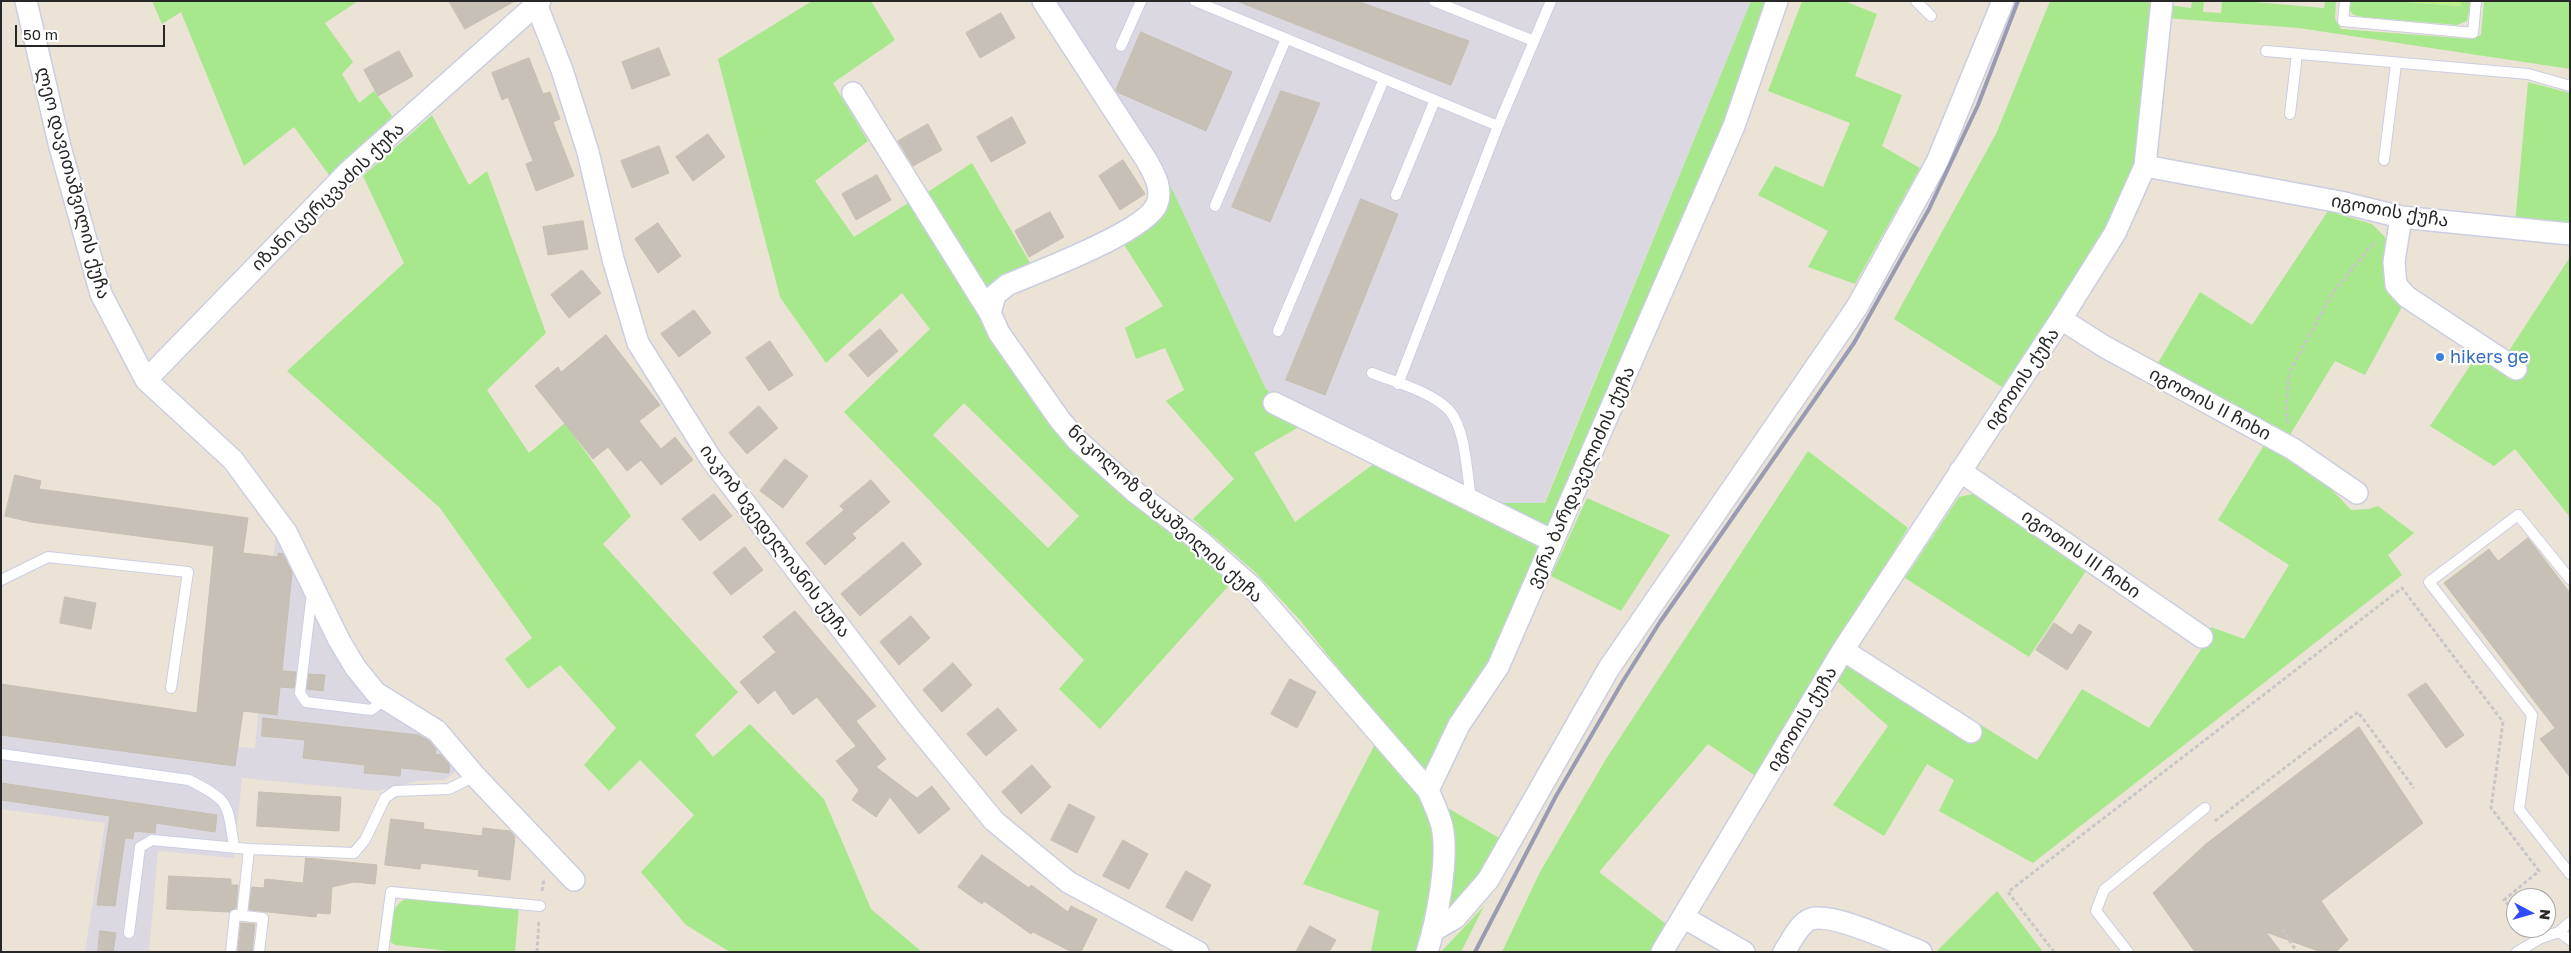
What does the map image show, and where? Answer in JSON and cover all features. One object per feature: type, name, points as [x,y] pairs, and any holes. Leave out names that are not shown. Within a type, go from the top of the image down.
[{"type":"street","name":"ლეო დავითაშვილის ქუჩა","points":[[26,1],[60,147],[101,294],[146,380],[233,460],[286,532],[355,667],[376,693],[438,731],[475,776],[547,849],[574,880]]},
{"type":"street","points":[[990,313],[995,295],[1007,285],[1108,241],[1145,219],[1157,204],[1159,185],[1147,161],[1043,1]]},
{"type":"street","name":"ვერა ბარდაველიძის ქუჩა","points":[[1428,790],[1459,725],[1498,668],[1734,126],[1777,1]]},
{"type":"street","points":[[1434,930],[1455,918],[1488,880],[1609,668],[1857,307],[1937,162],[2003,1]]},
{"type":"street","points":[[2146,166],[2162,1]]},
{"type":"street","name":"იზანი ცერცვაძის ქუჩა","points":[[146,380],[348,172],[537,2]]},
{"type":"street","name":"იაკობ ხვედელიანის ქუჩა","points":[[537,2],[562,70],[588,152],[613,259],[638,343],[711,459],[910,717],[994,821],[1068,882],[1198,952]]},
{"type":"street","name":"ნიკოლოზ მაყაშვილის ქუჩა","points":[[853,93],[990,313],[999,333],[1060,420],[1077,440],[1136,492],[1201,542],[1252,587],[1428,790]]},
{"type":"street","name":"იგოთის ქუჩა","points":[[1662,952],[1843,650],[2061,320],[2115,233],[2146,166],[2340,202],[2400,223],[2570,234]]},
{"type":"street","points":[[2400,223],[2394,262],[2396,285],[2406,297],[2516,369]]},
{"type":"street","name":"იგოთის II ჩიხი","points":[[2061,320],[2105,347],[2293,449],[2357,493]]},
{"type":"street","points":[[1274,403],[1553,541]]},
{"type":"street","name":"იგოთის III ჩიხი","points":[[1960,471],[2202,637]]},
{"type":"street","points":[[1843,650],[1971,732]]},
{"type":"street","points":[[1427,952],[1434,930],[1444,860],[1442,827],[1428,790]]},
{"type":"street","points":[[1683,917],[1744,952]]},
{"type":"street","points":[[1784,952],[1799,928],[1810,919],[1832,918],[1921,952]]},
{"type":"lane","points":[[1121,46],[1141,1]]},
{"type":"lane","points":[[1196,1],[1498,126]]},
{"type":"lane","points":[[1434,1],[1534,41]]},
{"type":"lane","points":[[1398,384],[1498,126],[1551,1]]},
{"type":"lane","points":[[1916,1],[1931,16]]},
{"type":"lane","points":[[2345,1],[2343,21],[2473,33],[2476,1]]},
{"type":"lane","points":[[1215,206],[1286,38]]},
{"type":"lane","points":[[2266,51],[2396,64],[2528,74],[2570,86]]},
{"type":"lane","points":[[2290,114],[2297,54]]},
{"type":"lane","points":[[2384,160],[2396,64]]},
{"type":"lane","points":[[1278,331],[1384,79]]},
{"type":"lane","points":[[1396,195],[1435,100]]},
{"type":"lane","points":[[1372,373],[1432,398],[1450,411],[1460,432],[1471,501]]},
{"type":"lane","points":[[2570,579],[2518,515],[2429,582],[2532,715],[2519,809],[2570,874]]},
{"type":"lane","points":[[1,580],[48,557],[188,572],[171,688]]},
{"type":"lane","points":[[313,587],[300,693],[306,702],[371,710],[386,700]]},
{"type":"lane","points":[[1,754],[189,780],[214,792],[228,808],[234,847]]},
{"type":"lane","points":[[129,933],[140,847],[152,840],[248,849],[354,853],[365,840],[385,798],[395,791],[449,790],[475,776]]},
{"type":"lane","points":[[2128,952],[2096,911],[2104,890],[2205,808]]},
{"type":"lane","points":[[242,916],[248,849]]},
{"type":"lane","points":[[383,952],[391,892],[540,906]]},
{"type":"lane","points":[[231,952],[235,915],[263,918],[259,952]]},
{"type":"lane","points":[[2517,952],[2541,938],[2559,932],[2570,922]]},
{"type":"lane","points":[[2559,932],[2570,940]]},
{"type":"path","points":[[2293,449],[2286,411],[2289,373],[2332,294],[2370,247],[2400,223]]},
{"type":"path","points":[[2054,952],[2008,892],[2402,588],[2503,722],[2491,808],[2539,871],[2518,888]]},
{"type":"path","points":[[2205,808],[2214,822],[2358,712],[2414,788]]},
{"type":"path","points":[[2282,929],[2297,952]]},
{"type":"shaded area","points":[[1054,1],[1751,1],[1544,503],[1490,503],[1266,389],[1164,172]]},
{"type":"shaded area","points":[[276,532],[332,650],[361,689],[438,735],[463,767],[444,780],[417,781],[377,791],[242,778],[234,858],[158,851],[149,952],[85,952],[105,823],[1,809],[1,718],[200,744],[255,748]]},
{"type":"green space","points":[[152,1],[358,1],[325,23],[353,62],[342,74],[359,103],[374,91],[392,116],[332,179],[294,127],[244,166],[181,12],[162,24]]},
{"type":"green space","points":[[812,1],[871,1],[895,40],[833,83],[868,141],[815,181],[854,237],[913,200],[1035,405],[1069,446],[1231,583],[1100,729],[1059,689],[1084,660],[844,412],[930,329],[902,293],[826,363],[780,297],[718,59]],"holes":[[[964,403],[1079,516],[1048,548],[933,435]]]},
{"type":"green space","points":[[1751,1],[1771,1],[1730,117],[1550,525],[1539,528],[1490,503],[1545,503]]},
{"type":"green space","points":[[1802,1],[1844,1],[1877,14],[1855,76],[1902,95],[1882,146],[1920,168],[1855,284],[1808,267],[1828,231],[1758,195],[1775,166],[1823,187],[1850,123],[1768,91]]},
{"type":"green space","points":[[2050,1],[2154,1],[2134,172],[2110,226],[2002,387],[1894,319],[1996,134]]},
{"type":"green space","points":[[2192,1],[2204,1],[2203,12],[2221,13],[2222,2],[2208,1],[2242,1],[2324,8],[2325,1],[2336,1],[2335,19],[2341,29],[2471,39],[2481,35],[2484,1],[2570,1],[2570,69],[2299,28],[2166,18],[2168,5],[2191,8]]},
{"type":"green space","points":[[2347,1],[2394,1],[2460,6],[2461,1],[2471,1],[2467,21],[2457,25],[2363,17],[2354,15],[2349,10]]},
{"type":"green space","points":[[2394,1],[2461,1],[2461,6]]},
{"type":"green space","points":[[2528,82],[2570,93],[2570,227],[2515,224]]},
{"type":"green space","points":[[432,115],[469,185],[487,171],[546,333],[487,390],[529,453],[565,423],[631,516],[603,544],[738,692],[695,735],[713,757],[750,724],[824,799],[871,909],[922,952],[730,952],[686,925],[641,872],[694,815],[640,760],[609,791],[584,765],[616,728],[560,665],[528,689],[505,659],[532,638],[440,508],[287,371],[404,263],[363,176]]},
{"type":"green space","points":[[972,163],[1032,266],[983,290],[923,195]]},
{"type":"green space","points":[[1164,172],[1266,389],[1276,396],[1304,424],[1254,453],[1295,522],[1379,460],[1539,546],[1491,665],[1427,772],[1418,769],[1300,620],[1254,571],[1193,519],[1234,479],[1166,401],[1184,390],[1165,348],[1136,359],[1125,328],[1163,306],[1123,243]]},
{"type":"green space","points":[[2328,211],[2372,224],[2385,237],[2387,254],[2403,305],[2365,375],[2335,361],[2288,438],[2155,368],[2200,292],[2252,325]]},
{"type":"green space","points":[[2570,257],[2570,517],[2515,449],[2494,466],[2430,426],[2479,352],[2507,354]]},
{"type":"green space","points":[[2266,442],[2312,472],[2351,510],[2369,509],[2378,506],[2414,533],[2388,555],[2402,575],[2033,863],[1939,811],[1954,780],[1927,764],[1884,836],[1833,805],[1888,726],[1836,680],[1847,664],[1973,738],[1981,725],[2037,760],[2082,689],[2149,728],[2204,645],[2211,627],[2244,639],[2289,565],[2218,520]]},
{"type":"green space","points":[[1808,451],[1908,528],[1757,777],[1708,744],[1599,872],[1670,927],[1655,952],[1502,952],[1540,872],[1606,759]]},
{"type":"green space","points":[[1972,494],[2088,568],[2029,657],[1905,578],[1959,497]]},
{"type":"green space","points":[[1587,498],[1670,535],[1621,611],[1551,576]]},
{"type":"green space","points":[[1374,746],[1403,775],[1418,794],[1427,813],[1431,832],[1432,872],[1416,952],[1371,952],[1379,911],[1303,884]]},
{"type":"green space","points":[[1446,807],[1506,842],[1451,907],[1449,903]]},
{"type":"green space","points":[[1997,891],[2043,952],[1936,952]]},
{"type":"green space","points":[[409,898],[519,907],[515,952],[458,952],[395,945],[389,941],[391,921],[398,905]]},
{"type":"green space","points":[[1484,906],[1461,952],[1441,952]]},
{"type":"building","points":[[449,1],[515,1],[465,29]]},
{"type":"building","points":[[1237,1],[1357,1],[1469,41],[1451,85]]},
{"type":"building","points":[[1001,13],[1015,38],[980,58],[966,33]]},
{"type":"building","points":[[1141,32],[1232,72],[1206,131],[1117,92],[1116,90]]},
{"type":"building","points":[[659,48],[670,75],[632,89],[622,62]]},
{"type":"building","points":[[399,51],[413,76],[378,96],[364,70]]},
{"type":"building","points":[[529,58],[543,94],[550,92],[560,119],[553,122],[574,176],[536,191],[526,164],[533,161],[508,97],[502,100],[492,73]]},
{"type":"building","points":[[1281,91],[1320,103],[1270,222],[1232,207]]},
{"type":"building","points":[[1012,117],[1026,143],[991,162],[977,137]]},
{"type":"building","points":[[928,124],[942,150],[913,166],[898,141]]},
{"type":"building","points":[[708,134],[725,157],[693,181],[676,157]]},
{"type":"building","points":[[659,146],[669,173],[632,188],[621,161]]},
{"type":"building","points":[[1123,160],[1145,194],[1120,210],[1099,176]]},
{"type":"building","points":[[877,175],[891,200],[856,220],[842,194]]},
{"type":"building","points":[[1361,199],[1398,214],[1325,395],[1286,380]]},
{"type":"building","points":[[1050,212],[1064,237],[1029,257],[1015,231]]},
{"type":"building","points":[[583,221],[588,249],[548,255],[543,227]]},
{"type":"building","points":[[658,223],[681,256],[658,273],[635,239]]},
{"type":"building","points":[[582,270],[601,293],[569,318],[551,295]]},
{"type":"building","points":[[694,310],[711,333],[679,357],[661,334]]},
{"type":"building","points":[[880,329],[898,351],[868,377],[849,355]]},
{"type":"building","points":[[606,335],[660,405],[639,421],[661,449],[675,437],[693,460],[661,485],[641,460],[627,471],[608,447],[593,459],[535,386],[558,367],[561,372]]},
{"type":"building","points":[[770,341],[793,375],[769,391],[746,358]]},
{"type":"building","points":[[759,406],[778,428],[747,454],[729,433]]},
{"type":"building","points":[[785,459],[808,476],[783,508],[760,491]]},
{"type":"building","points":[[15,475],[41,481],[39,489],[248,518],[243,553],[278,557],[278,553],[283,554],[292,573],[282,671],[296,672],[294,688],[280,687],[277,715],[243,711],[235,766],[1,735],[1,684],[197,713],[214,546],[31,522],[5,516]]},
{"type":"building","points":[[871,480],[890,502],[852,534],[856,538],[825,565],[806,543],[844,510],[840,506]]},
{"type":"building","points":[[714,494],[732,516],[700,541],[682,519]]},
{"type":"building","points":[[2528,538],[2570,593],[2570,777],[2540,739],[2555,728],[2444,583],[2489,549],[2498,561]]},
{"type":"building","points":[[903,542],[922,564],[860,616],[841,594]]},
{"type":"building","points":[[745,547],[763,570],[731,595],[713,573]]},
{"type":"building","points":[[65,597],[96,603],[91,629],[60,623]]},
{"type":"building","points":[[795,611],[876,706],[856,721],[886,759],[876,767],[917,798],[932,786],[950,809],[919,834],[890,797],[876,817],[852,800],[859,790],[836,761],[856,746],[817,697],[793,715],[775,690],[758,704],[740,682],[776,652],[763,637]]},
{"type":"building","points":[[911,616],[930,638],[899,665],[880,642]]},
{"type":"building","points":[[2054,623],[2072,635],[2079,624],[2092,632],[2067,670],[2036,650]]},
{"type":"building","points":[[953,663],[972,685],[942,712],[923,690]]},
{"type":"building","points":[[309,674],[325,675],[323,691],[307,689]]},
{"type":"building","points":[[1290,679],[1316,692],[1297,728],[1271,714]]},
{"type":"building","points":[[2426,683],[2464,735],[2446,748],[2408,695]]},
{"type":"building","points":[[998,708],[1017,730],[986,756],[967,734]]},
{"type":"building","points":[[263,718],[419,735],[429,741],[436,749],[435,754],[441,755],[450,765],[449,773],[401,768],[400,776],[364,773],[365,765],[303,758],[305,740],[262,736]]},
{"type":"building","points":[[2359,727],[2423,823],[2321,901],[2348,940],[2336,952],[2321,952],[2266,932],[2281,952],[2195,952],[2153,893],[2206,844]]},
{"type":"building","points":[[1032,765],[1051,787],[1021,814],[1002,792]]},
{"type":"building","points":[[1,783],[217,815],[215,832],[156,823],[155,833],[134,831],[133,839],[125,838],[115,906],[97,905],[110,816],[1,800]]},
{"type":"building","points":[[259,792],[341,797],[339,831],[257,826]]},
{"type":"building","points":[[1069,804],[1095,817],[1077,853],[1051,840]]},
{"type":"building","points":[[391,819],[424,823],[423,829],[482,836],[483,828],[510,831],[515,837],[510,880],[478,876],[479,870],[421,863],[420,869],[385,865]]},
{"type":"building","points":[[1123,840],[1148,854],[1129,889],[1103,876]]},
{"type":"building","points":[[982,855],[1029,888],[1031,885],[1068,912],[1071,906],[1097,919],[1081,952],[1072,952],[1033,932],[1031,934],[984,901],[982,904],[958,887]]},
{"type":"building","points":[[306,858],[377,865],[375,884],[354,882],[332,887],[330,914],[317,913],[316,917],[249,910],[252,887],[264,888],[265,879],[303,883]]},
{"type":"building","points":[[1186,871],[1211,885],[1192,921],[1166,907]]},
{"type":"building","points":[[169,876],[231,879],[231,885],[238,885],[236,908],[229,912],[167,909]]},
{"type":"building","points":[[241,923],[255,924],[252,952],[238,952]]},
{"type":"building","points":[[1310,926],[1336,940],[1329,952],[1296,952]]},
{"type":"building","points":[[100,931],[116,933],[113,952],[98,952]]},
{"type":"railway","points":[[1475,952],[1556,796],[1623,681],[1660,622],[1854,343],[1929,209],[1978,105],[2018,1]]},
{"type":"place","name":"hikers ge","points":[[2440,357]]}]
